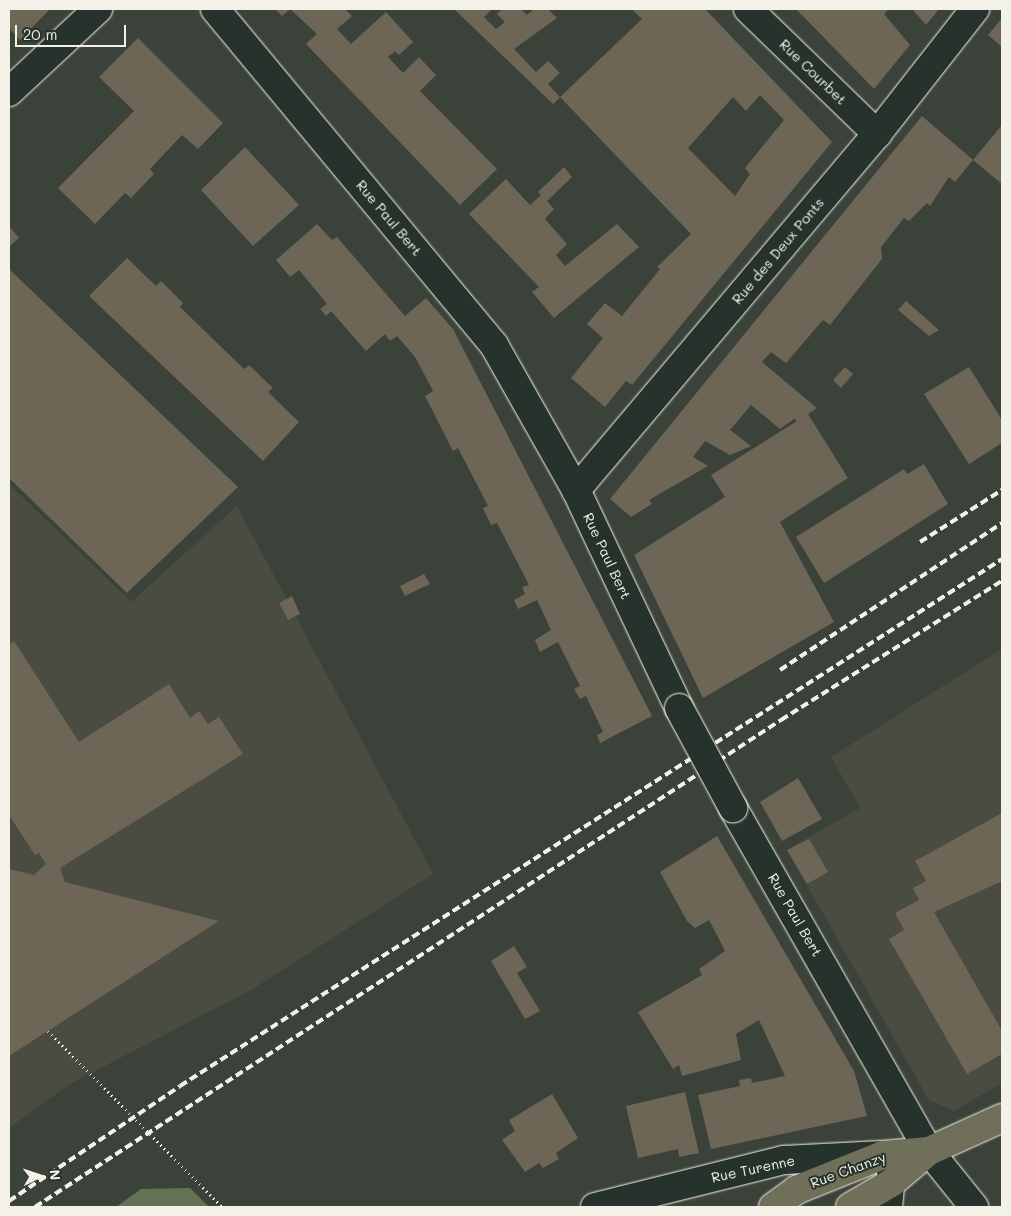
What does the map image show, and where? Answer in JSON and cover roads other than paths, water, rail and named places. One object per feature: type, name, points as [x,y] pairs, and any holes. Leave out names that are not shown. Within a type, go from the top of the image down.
[{"type":"main road","points":[[850,1207],[890,1195],[929,1151],[1002,1118]]},
{"type":"main road","name":"Rue Chanzy","points":[[773,1207],[796,1190],[883,1154],[929,1151]]},
{"type":"street","points":[[9,92],[98,9]]},
{"type":"street","name":"Rue Paul Bert","points":[[214,9],[494,345],[576,490],[679,708],[733,808],[929,1151],[974,1207]]},
{"type":"street","name":"Rue Courbet","points":[[748,9],[877,134]]},
{"type":"street","name":"Rue des Deux Ponts","points":[[576,490],[877,134],[975,9]]},
{"type":"street","points":[[883,1154],[892,1166],[890,1195]]},
{"type":"street","name":"Rue Turenne","points":[[595,1207],[784,1160],[883,1154]]},
{"type":"railway","points":[[920,542],[1002,490]]},
{"type":"railway","points":[[780,670],[1002,523]]},
{"type":"railway","points":[[9,1201],[180,1086],[1002,559]]},
{"type":"railway","points":[[35,1207],[781,720],[1002,581]]}]
